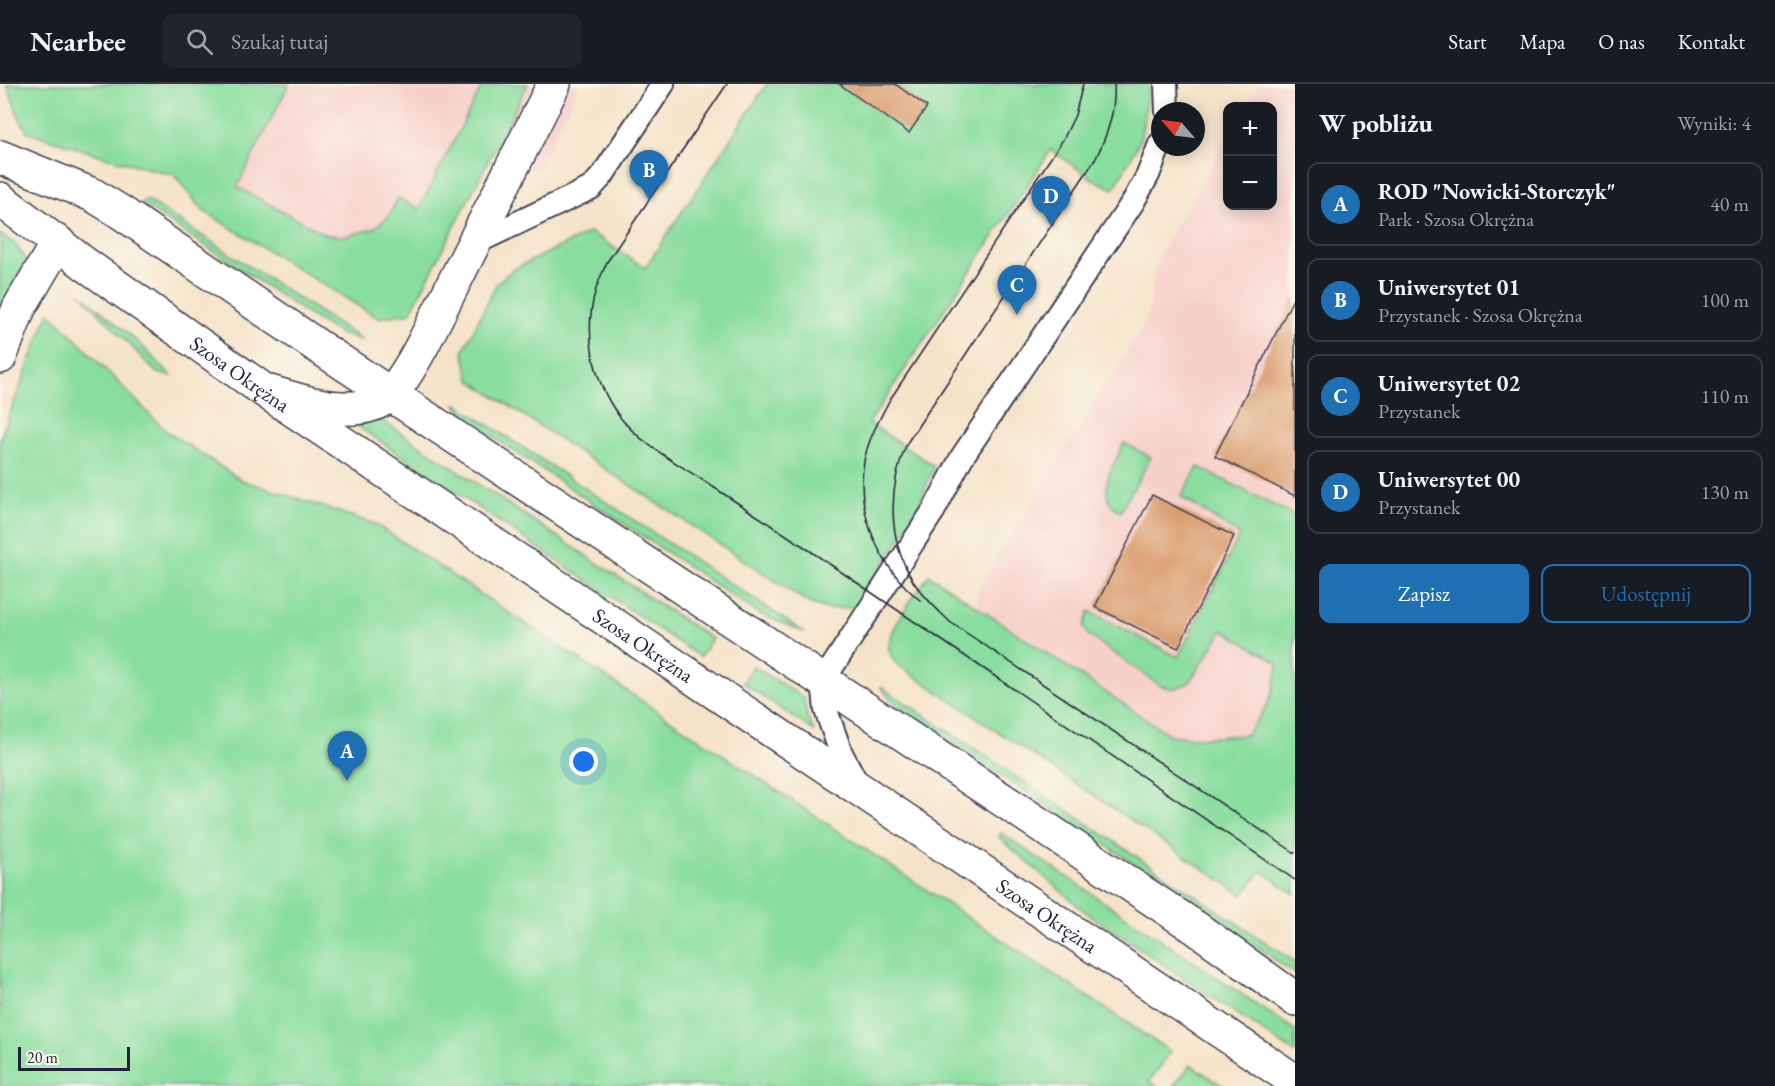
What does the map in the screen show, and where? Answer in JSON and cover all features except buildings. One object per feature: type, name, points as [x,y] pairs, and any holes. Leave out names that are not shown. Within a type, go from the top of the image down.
[{"type":"street","points":[[265,391],[308,403],[347,409],[373,405],[390,394],[414,360],[554,84]]},
{"type":"street","points":[[0,157],[93,195],[119,211],[390,394],[1196,928],[1295,999]]},
{"type":"street","name":"Szosa Okrężna","points":[[0,199],[265,391],[1295,1081]]},
{"type":"street","points":[[0,357],[19,308],[58,242]]},
{"type":"lane","points":[[473,244],[591,188],[602,176],[663,84]]},
{"type":"lane","points":[[1166,84],[1167,102]]},
{"type":"lane","points":[[862,792],[841,753],[826,710],[824,681],[934,510],[963,457],[1133,202],[1155,156]]},
{"type":"shaded area","points":[[128,84],[580,84],[537,171],[494,149],[410,313],[378,318],[202,210]]},
{"type":"shaded area","points":[[1259,84],[1295,84],[1295,819],[978,606],[977,589],[1147,320],[1156,260],[1223,145],[1223,210],[1277,210],[1277,102],[1248,102]]},
{"type":"green space","points":[[7,84],[289,84],[237,187],[326,235],[346,236],[373,229],[389,216],[398,198],[419,209],[483,84],[528,84],[410,313],[378,318],[202,210],[174,175],[109,158],[27,132]]},
{"type":"green space","points":[[767,84],[1148,84],[1149,88],[1140,141],[1114,189],[1094,180],[1051,150],[869,423],[934,466],[915,516],[855,607],[828,609],[809,603],[470,380],[463,351],[497,283],[512,270],[590,232],[645,268]]},
{"type":"green space","points":[[147,200],[362,340],[342,335],[311,316],[141,203]]},
{"type":"green space","points":[[0,234],[15,244],[27,261],[0,315]]},
{"type":"green space","points":[[80,293],[138,342],[171,376],[157,373]]},
{"type":"green space","points":[[49,312],[166,431],[241,480],[375,524],[1171,1052],[1149,1081],[1157,1086],[0,1086],[0,439]]},
{"type":"green space","points":[[455,403],[804,632],[760,614],[466,419]]},
{"type":"green space","points":[[378,418],[712,639],[700,657],[350,421]]},
{"type":"green space","points":[[1124,443],[1151,457],[1120,512],[1110,502],[1107,488],[1110,472]]},
{"type":"green space","points":[[1198,467],[1295,516],[1295,775],[1293,778],[1295,779],[1295,894],[1261,871],[1243,895],[898,665],[890,653],[889,645],[896,624],[929,575],[1170,735],[1198,738],[1246,735],[1259,718],[1272,694],[1278,663],[1223,630],[1189,683],[1173,689],[1161,686],[1088,635],[1084,627],[1089,611],[1178,657],[1240,535],[1181,497]]},
{"type":"green space","points":[[753,666],[804,698],[807,716],[814,731],[743,683]]},
{"type":"green space","points":[[880,686],[1295,962],[1295,974],[1234,930],[895,705]]},
{"type":"green space","points":[[1001,833],[1295,1030],[1295,1053],[1084,911],[999,837]]},
{"type":"green space","points":[[1191,1065],[1223,1086],[1173,1086]]},
{"type":"tram line","points":[[727,84],[607,262],[596,289],[590,322],[593,355],[603,387],[619,416],[627,426],[657,451],[800,544],[1295,880]]},
{"type":"tram line","points":[[921,601],[894,573],[874,539],[867,520],[862,481],[868,445],[889,401],[1064,138],[1075,115],[1083,84]]},
{"type":"tram line","points":[[1114,84],[1114,104],[1110,122],[1096,158],[907,443],[896,478],[894,495],[893,513],[898,548],[904,565],[917,587],[950,622],[1295,853]]},
{"type":"place","name":"Uniwersytet 01","points":[[649,200]]},
{"type":"place","name":"Uniwersytet 00","points":[[1051,226]]},
{"type":"place","name":"Uniwersytet 02","points":[[1017,315]]},
{"type":"place","name":"ROD \"Nowicki-Storczyk\"","points":[[347,781]]}]
